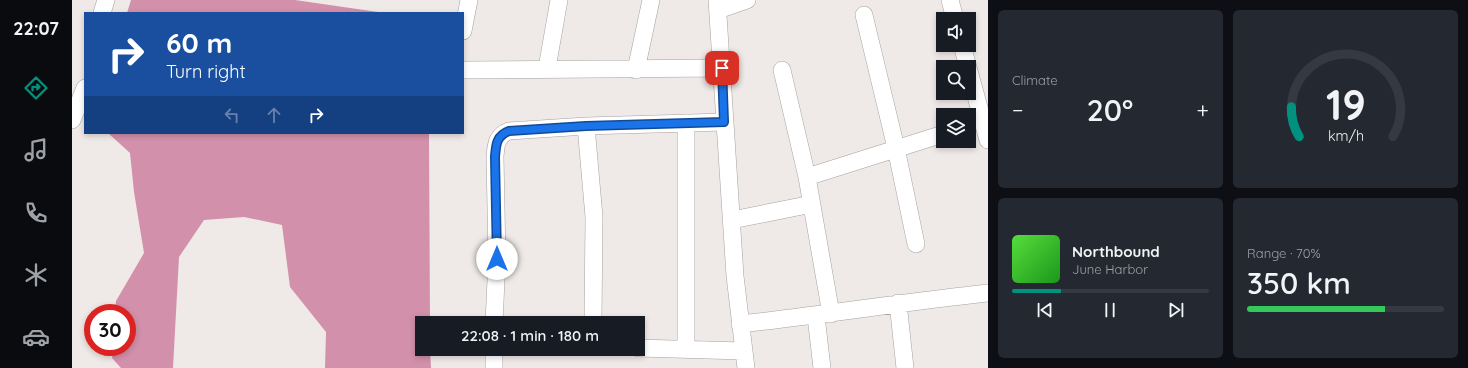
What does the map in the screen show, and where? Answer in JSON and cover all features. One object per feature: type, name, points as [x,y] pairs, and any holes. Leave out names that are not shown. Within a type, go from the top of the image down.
[{"type":"street","points":[[102,12],[106,0]]},
{"type":"street","points":[[464,26],[469,0]]},
{"type":"street","points":[[547,68],[559,0]]},
{"type":"street","points":[[636,70],[651,0]]},
{"type":"street","points":[[746,368],[740,324],[724,122],[718,5],[747,0]]},
{"type":"street","points":[[950,0],[953,12]]},
{"type":"street","points":[[864,15],[896,148],[916,244]]},
{"type":"street","points":[[464,70],[547,68],[636,70],[722,68]]},
{"type":"street","points":[[782,70],[812,204],[823,315],[822,368]]},
{"type":"street","points":[[72,120],[84,90]]},
{"type":"street","points":[[975,100],[980,123],[988,140]]},
{"type":"street","points":[[494,316],[497,259],[495,157],[497,140],[502,134],[509,131],[586,126],[724,122]]},
{"type":"street","points":[[686,123],[686,350]]},
{"type":"street","points":[[586,126],[593,202],[593,316]]},
{"type":"street","points":[[807,177],[936,136]]},
{"type":"street","points":[[732,220],[812,204]]},
{"type":"street","points":[[740,324],[823,315],[898,303],[988,293]]},
{"type":"street","points":[[898,303],[905,368]]},
{"type":"street","points":[[645,348],[743,351]]},
{"type":"street","points":[[494,356],[494,368]]},
{"type":"shaded area","points":[[131,0],[295,0],[378,12],[127,12]]},
{"type":"shaded area","points":[[109,134],[429,134],[430,316],[415,316],[415,356],[430,356],[431,368],[325,368],[326,332],[290,287],[282,225],[244,217],[204,220],[179,257],[173,368],[121,368],[112,358],[112,356],[136,356],[136,304],[116,304],[116,301],[144,253],[134,192],[130,153]]},
{"type":"route","points":[[497,259],[497,188],[495,157],[497,140],[502,134],[509,131],[586,126],[724,122],[722,68]]}]
